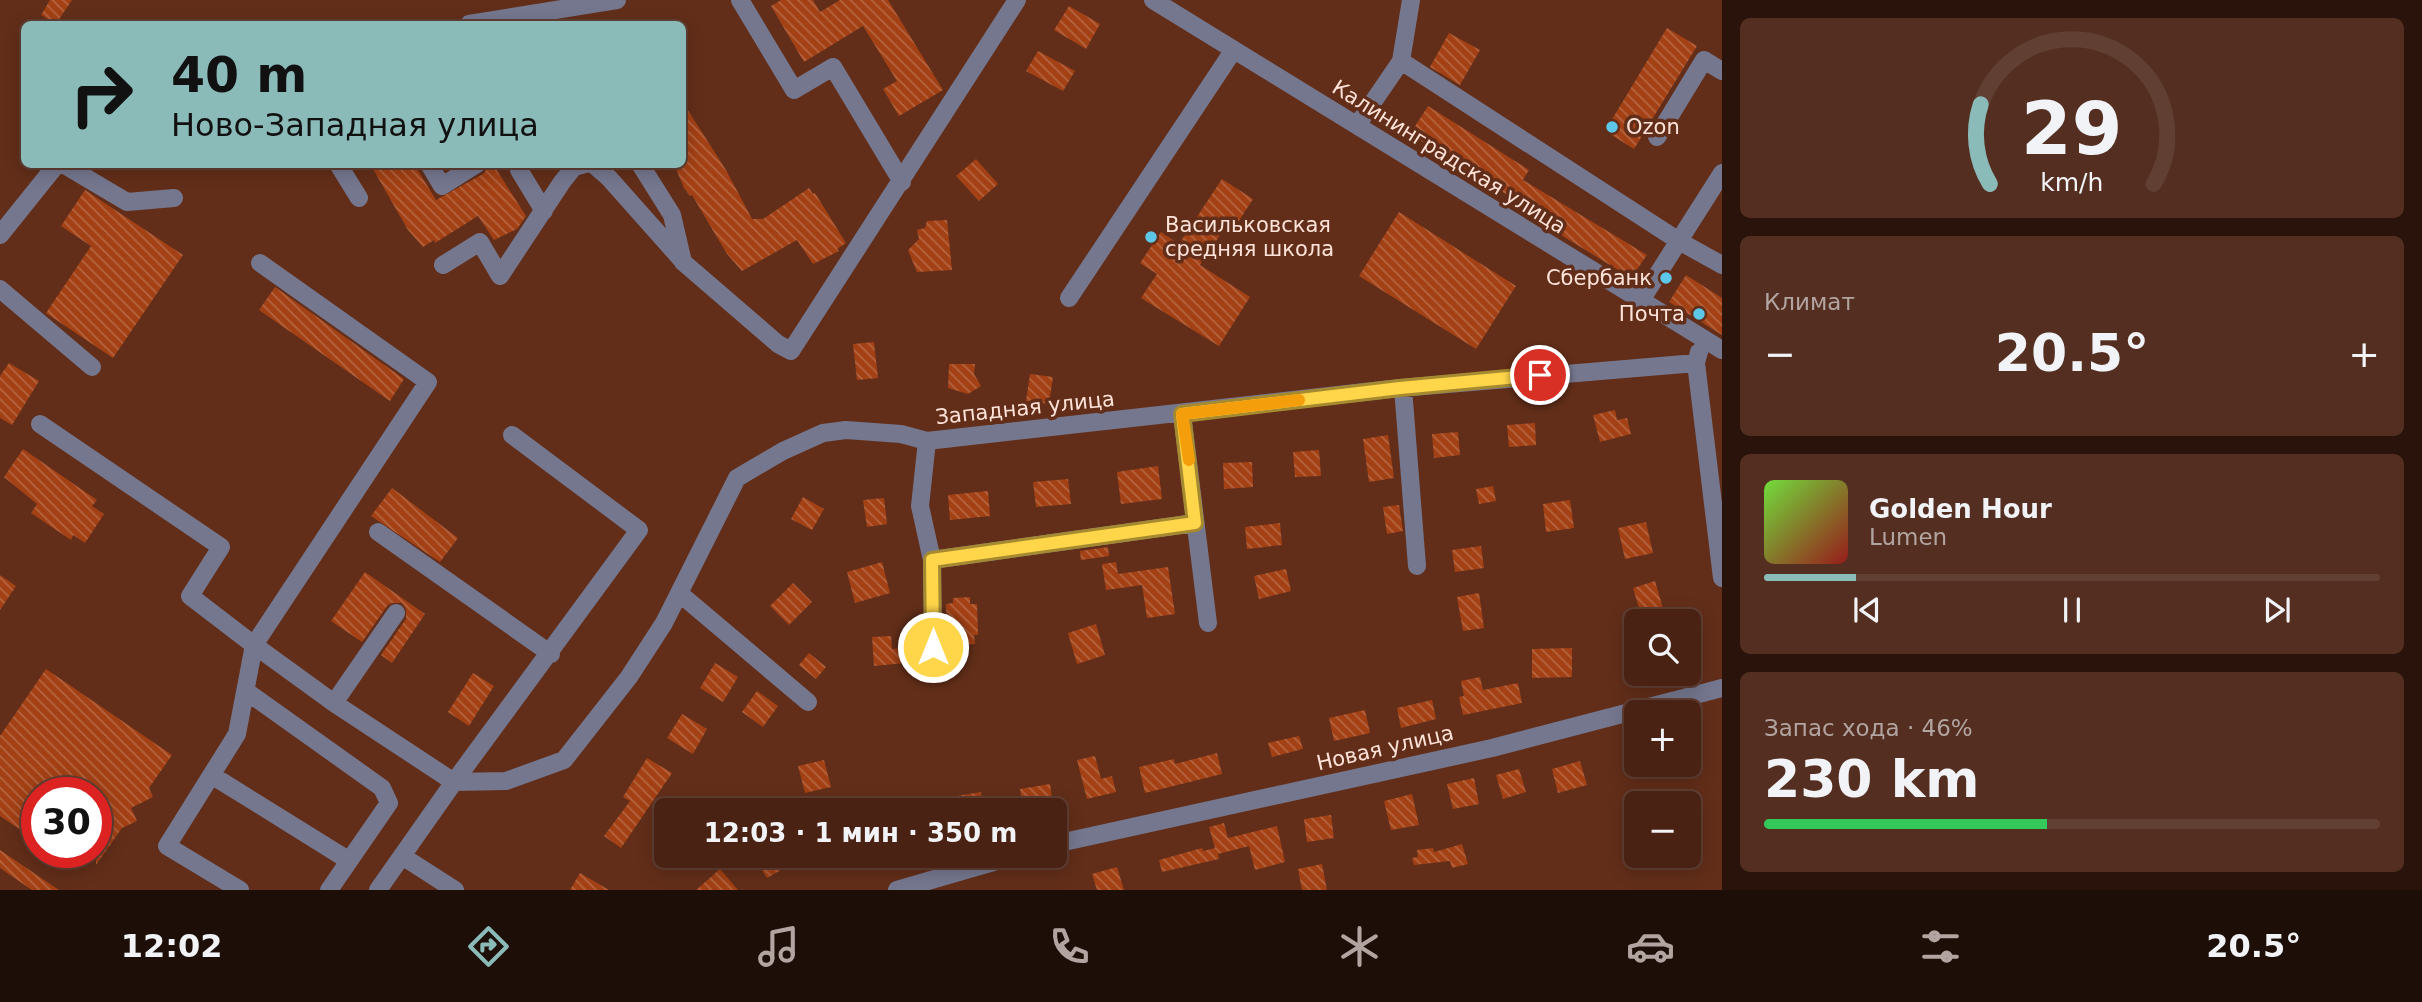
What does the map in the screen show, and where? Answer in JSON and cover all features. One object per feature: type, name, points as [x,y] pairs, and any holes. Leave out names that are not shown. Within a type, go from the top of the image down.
[{"type":"street","points":[[488,21],[617,0]]},
{"type":"street","points":[[740,0],[794,90],[833,67],[902,182]]},
{"type":"street","points":[[598,168],[683,262],[778,344],[791,351],[1017,0]]},
{"type":"street","name":"Калининградская улица","points":[[1153,0],[1722,350]]},
{"type":"street","points":[[1358,124],[1401,61],[1411,0]]},
{"type":"street","points":[[1069,298],[1233,51]]},
{"type":"street","points":[[1657,137],[1704,60],[1722,71]]},
{"type":"street","points":[[1401,61],[1679,241],[1722,265]]},
{"type":"street","points":[[0,235],[54,168]]},
{"type":"street","points":[[70,168],[127,202],[174,198]]},
{"type":"street","points":[[340,168],[359,198]]},
{"type":"street","points":[[431,168],[442,186],[471,168]]},
{"type":"street","points":[[522,168],[544,211]]},
{"type":"street","points":[[443,265],[480,242],[500,276],[573,168]]},
{"type":"street","points":[[642,168],[672,215],[683,262]]},
{"type":"street","points":[[1640,302],[1722,173]]},
{"type":"street","points":[[240,890],[167,846],[237,734],[254,646],[428,382],[260,263]]},
{"type":"street","points":[[0,289],[92,368]]},
{"type":"street","points":[[1702,338],[1696,363],[1722,578]]},
{"type":"street","name":"Западная улица","points":[[454,782],[506,781],[564,760],[629,677],[664,623],[737,478],[761,462],[823,433],[846,430],[901,434],[927,441],[1403,388],[1696,363]]},
{"type":"street","points":[[1403,388],[1417,566]]},
{"type":"street","points":[[1182,414],[1208,623]]},
{"type":"street","points":[[40,424],[221,547],[191,596],[254,646],[334,703],[454,782]]},
{"type":"street","points":[[378,890],[639,530],[512,436]]},
{"type":"street","points":[[927,441],[920,506],[932,560],[933,647]]},
{"type":"street","points":[[932,560],[1195,523]]},
{"type":"street","points":[[378,532],[551,654]]},
{"type":"street","points":[[679,593],[808,702]]},
{"type":"street","points":[[334,703],[396,613]]},
{"type":"street","name":"Новая улица","points":[[1067,841],[1492,748],[1722,688]]},
{"type":"street","points":[[246,691],[382,788],[389,803],[330,890]]},
{"type":"street","points":[[213,776],[348,860]]},
{"type":"street","points":[[402,856],[455,890]]},
{"type":"street","points":[[897,890],[973,868]]},
{"type":"building","points":[[50,0],[72,0],[58,21],[51,21],[41,15]]},
{"type":"building","points":[[781,0],[813,0],[820,12],[840,0],[888,0],[943,90],[899,116],[883,89],[897,81],[863,26],[804,62],[771,6]]},
{"type":"building","points":[[1069,6],[1100,24],[1086,49],[1054,30]]},
{"type":"building","points":[[1667,28],[1697,46],[1634,149],[1605,131]]},
{"type":"building","points":[[1449,33],[1480,50],[1460,85],[1430,67]]},
{"type":"building","points":[[1038,51],[1075,71],[1063,91],[1026,71]]},
{"type":"building","points":[[1428,106],[1529,170],[1523,180],[1647,255],[1631,278],[1522,211],[1525,206],[1410,134]]},
{"type":"building","points":[[686,107],[726,170],[752,219],[763,219],[809,188],[815,193],[846,243],[837,249],[839,251],[813,264],[797,240],[742,271],[727,254],[692,195],[684,188],[676,168],[686,168]]},
{"type":"building","points":[[976,159],[998,184],[979,201],[956,176]]},
{"type":"building","points":[[416,168],[436,200],[483,174],[488,168],[496,169],[526,216],[517,229],[494,240],[478,216],[435,243],[434,240],[423,247],[408,230],[373,169]]},
{"type":"building","points":[[1222,179],[1253,199],[1233,230],[1226,226],[1200,265],[1250,297],[1219,346],[1141,298],[1157,274],[1140,263],[1161,232],[1179,244]]},
{"type":"building","points":[[85,190],[183,255],[113,358],[46,313],[91,246],[61,226]]},
{"type":"building","points":[[1399,212],[1516,286],[1476,349],[1359,276]]},
{"type":"building","points":[[947,220],[952,270],[917,272],[908,250],[919,239],[917,230],[925,228],[927,221]]},
{"type":"building","points":[[1686,275],[1722,298],[1722,335],[1669,302]]},
{"type":"building","points":[[275,287],[404,379],[390,401],[259,310]]},
{"type":"building","points":[[874,342],[878,378],[857,380],[853,344]]},
{"type":"building","points":[[9,363],[39,381],[12,425],[0,418],[0,376]]},
{"type":"building","points":[[949,364],[975,364],[974,374],[981,386],[968,394],[948,388]]},
{"type":"building","points":[[1030,374],[1053,377],[1049,404],[1026,401]]},
{"type":"building","points":[[1615,410],[1617,420],[1627,418],[1631,434],[1600,442],[1593,415]]},
{"type":"building","points":[[1535,423],[1536,445],[1509,447],[1507,425]]},
{"type":"building","points":[[1458,432],[1460,455],[1434,458],[1432,434]]},
{"type":"building","points":[[1388,435],[1394,478],[1369,482],[1363,439]]},
{"type":"building","points":[[23,449],[97,500],[92,506],[104,514],[85,543],[73,535],[71,540],[31,513],[37,504],[4,477]]},
{"type":"building","points":[[1319,450],[1321,476],[1295,477],[1293,452]]},
{"type":"building","points":[[1252,462],[1253,487],[1224,489],[1223,463]]},
{"type":"building","points":[[1158,466],[1162,499],[1121,504],[1117,472]]},
{"type":"building","points":[[1068,479],[1071,504],[1036,507],[1033,482]]},
{"type":"building","points":[[1493,486],[1496,501],[1479,504],[1476,489]]},
{"type":"building","points":[[392,488],[458,538],[440,562],[371,516]]},
{"type":"building","points":[[988,491],[990,516],[950,520],[948,495]]},
{"type":"building","points":[[803,497],[824,509],[812,530],[791,519]]},
{"type":"building","points":[[884,498],[887,524],[867,527],[863,500]]},
{"type":"building","points":[[1570,500],[1574,528],[1546,532],[1543,504]]},
{"type":"building","points":[[1399,505],[1403,531],[1387,534],[1383,507]]},
{"type":"building","points":[[1646,522],[1653,553],[1625,559],[1618,528]]},
{"type":"building","points":[[1280,523],[1282,545],[1247,549],[1245,527]]},
{"type":"building","points":[[1481,546],[1484,568],[1455,572],[1452,550]]},
{"type":"building","points":[[1108,547],[1109,556],[1081,560],[1080,551]]},
{"type":"building","points":[[882,562],[890,593],[855,603],[847,572]]},
{"type":"building","points":[[1116,562],[1118,574],[1168,567],[1175,614],[1147,618],[1142,585],[1106,590],[1102,564]]},
{"type":"building","points":[[1286,569],[1291,591],[1259,599],[1254,576]]},
{"type":"building","points":[[365,572],[425,614],[392,663],[381,655],[406,619],[406,609],[402,603],[387,606],[362,642],[331,621]]},
{"type":"building","points":[[0,575],[16,586],[0,610]]},
{"type":"building","points":[[1655,581],[1663,608],[1639,609],[1633,588]]},
{"type":"building","points":[[793,583],[812,602],[789,625],[770,606]]},
{"type":"building","points":[[1479,593],[1484,628],[1463,631],[1457,597]]},
{"type":"building","points":[[970,597],[970,604],[977,604],[978,635],[974,635],[975,644],[954,645],[952,639],[947,639],[946,604],[953,603],[953,598]]},
{"type":"building","points":[[1096,624],[1105,655],[1077,664],[1068,633]]},
{"type":"building","points":[[891,636],[892,649],[904,648],[905,663],[874,666],[872,637]]},
{"type":"building","points":[[1572,648],[1572,677],[1532,678],[1532,649]]},
{"type":"building","points":[[809,653],[826,667],[816,679],[799,665]]},
{"type":"building","points":[[715,663],[738,677],[723,702],[700,688]]},
{"type":"building","points":[[46,669],[172,755],[149,788],[153,797],[131,808],[137,821],[122,828],[112,842],[112,777],[21,777],[21,830],[0,816],[0,736]]},
{"type":"building","points":[[473,673],[494,686],[469,726],[448,712]]},
{"type":"building","points":[[1480,677],[1483,690],[1518,683],[1522,703],[1463,715],[1459,697],[1464,696],[1461,681]]},
{"type":"building","points":[[757,691],[778,706],[763,727],[742,712]]},
{"type":"building","points":[[1432,700],[1436,719],[1401,728],[1397,708]]},
{"type":"building","points":[[1365,710],[1370,733],[1334,741],[1329,718]]},
{"type":"building","points":[[682,714],[707,729],[693,754],[667,738]]},
{"type":"building","points":[[1299,736],[1303,749],[1272,757],[1268,743]]},
{"type":"building","points":[[1217,753],[1222,774],[1145,793],[1139,767],[1174,759],[1175,764]]},
{"type":"building","points":[[1095,756],[1101,779],[1112,776],[1116,792],[1087,799],[1077,760]]},
{"type":"building","points":[[647,758],[672,773],[621,848],[604,836],[630,801],[623,797]]},
{"type":"building","points":[[824,760],[831,787],[805,793],[798,766]]},
{"type":"building","points":[[1580,761],[1587,785],[1558,793],[1552,769]]},
{"type":"building","points":[[1519,769],[1526,792],[1503,799],[1496,775]]},
{"type":"building","points":[[1474,778],[1479,804],[1453,809],[1447,784]]},
{"type":"building","points":[[1050,784],[1052,798],[1021,798],[1020,789]]},
{"type":"building","points":[[981,792],[982,798],[950,798]]},
{"type":"building","points":[[1412,794],[1419,825],[1391,830],[1384,801]]},
{"type":"building","points":[[1331,815],[1334,838],[1307,842],[1304,819]]},
{"type":"building","points":[[1224,823],[1228,838],[1277,826],[1285,862],[1255,870],[1249,846],[1218,854],[1219,859],[1162,872],[1159,860],[1202,848],[1203,851],[1215,848],[1209,827]]},
{"type":"building","points":[[1462,844],[1468,864],[1452,868],[1450,861],[1414,865],[1412,858],[1418,857],[1417,850],[1433,848],[1434,852]]},
{"type":"building","points":[[0,850],[21,864],[21,868],[27,868],[59,890],[32,890],[0,868]]},
{"type":"building","points":[[1322,864],[1327,890],[1302,890],[1298,869]]},
{"type":"building","points":[[1117,867],[1124,890],[1097,890],[1092,874]]},
{"type":"building","points":[[761,868],[785,868],[767,878]]},
{"type":"building","points":[[720,869],[738,890],[696,890]]},
{"type":"building","points":[[580,873],[609,890],[570,890]]},
{"type":"slow traffic","points":[[1189,460],[1182,414],[1299,400]]},
{"type":"place","name":"Ozon","points":[[1612,127]]},
{"type":"place","name":"Васильковская средняя школа","points":[[1151,237]]},
{"type":"place","name":"Сбербанк","points":[[1666,278]]},
{"type":"place","name":"Почта","points":[[1699,314]]},
{"type":"route","points":[[933,647],[932,560],[1195,523],[1182,414],[1400,388],[1540,375]]}]
